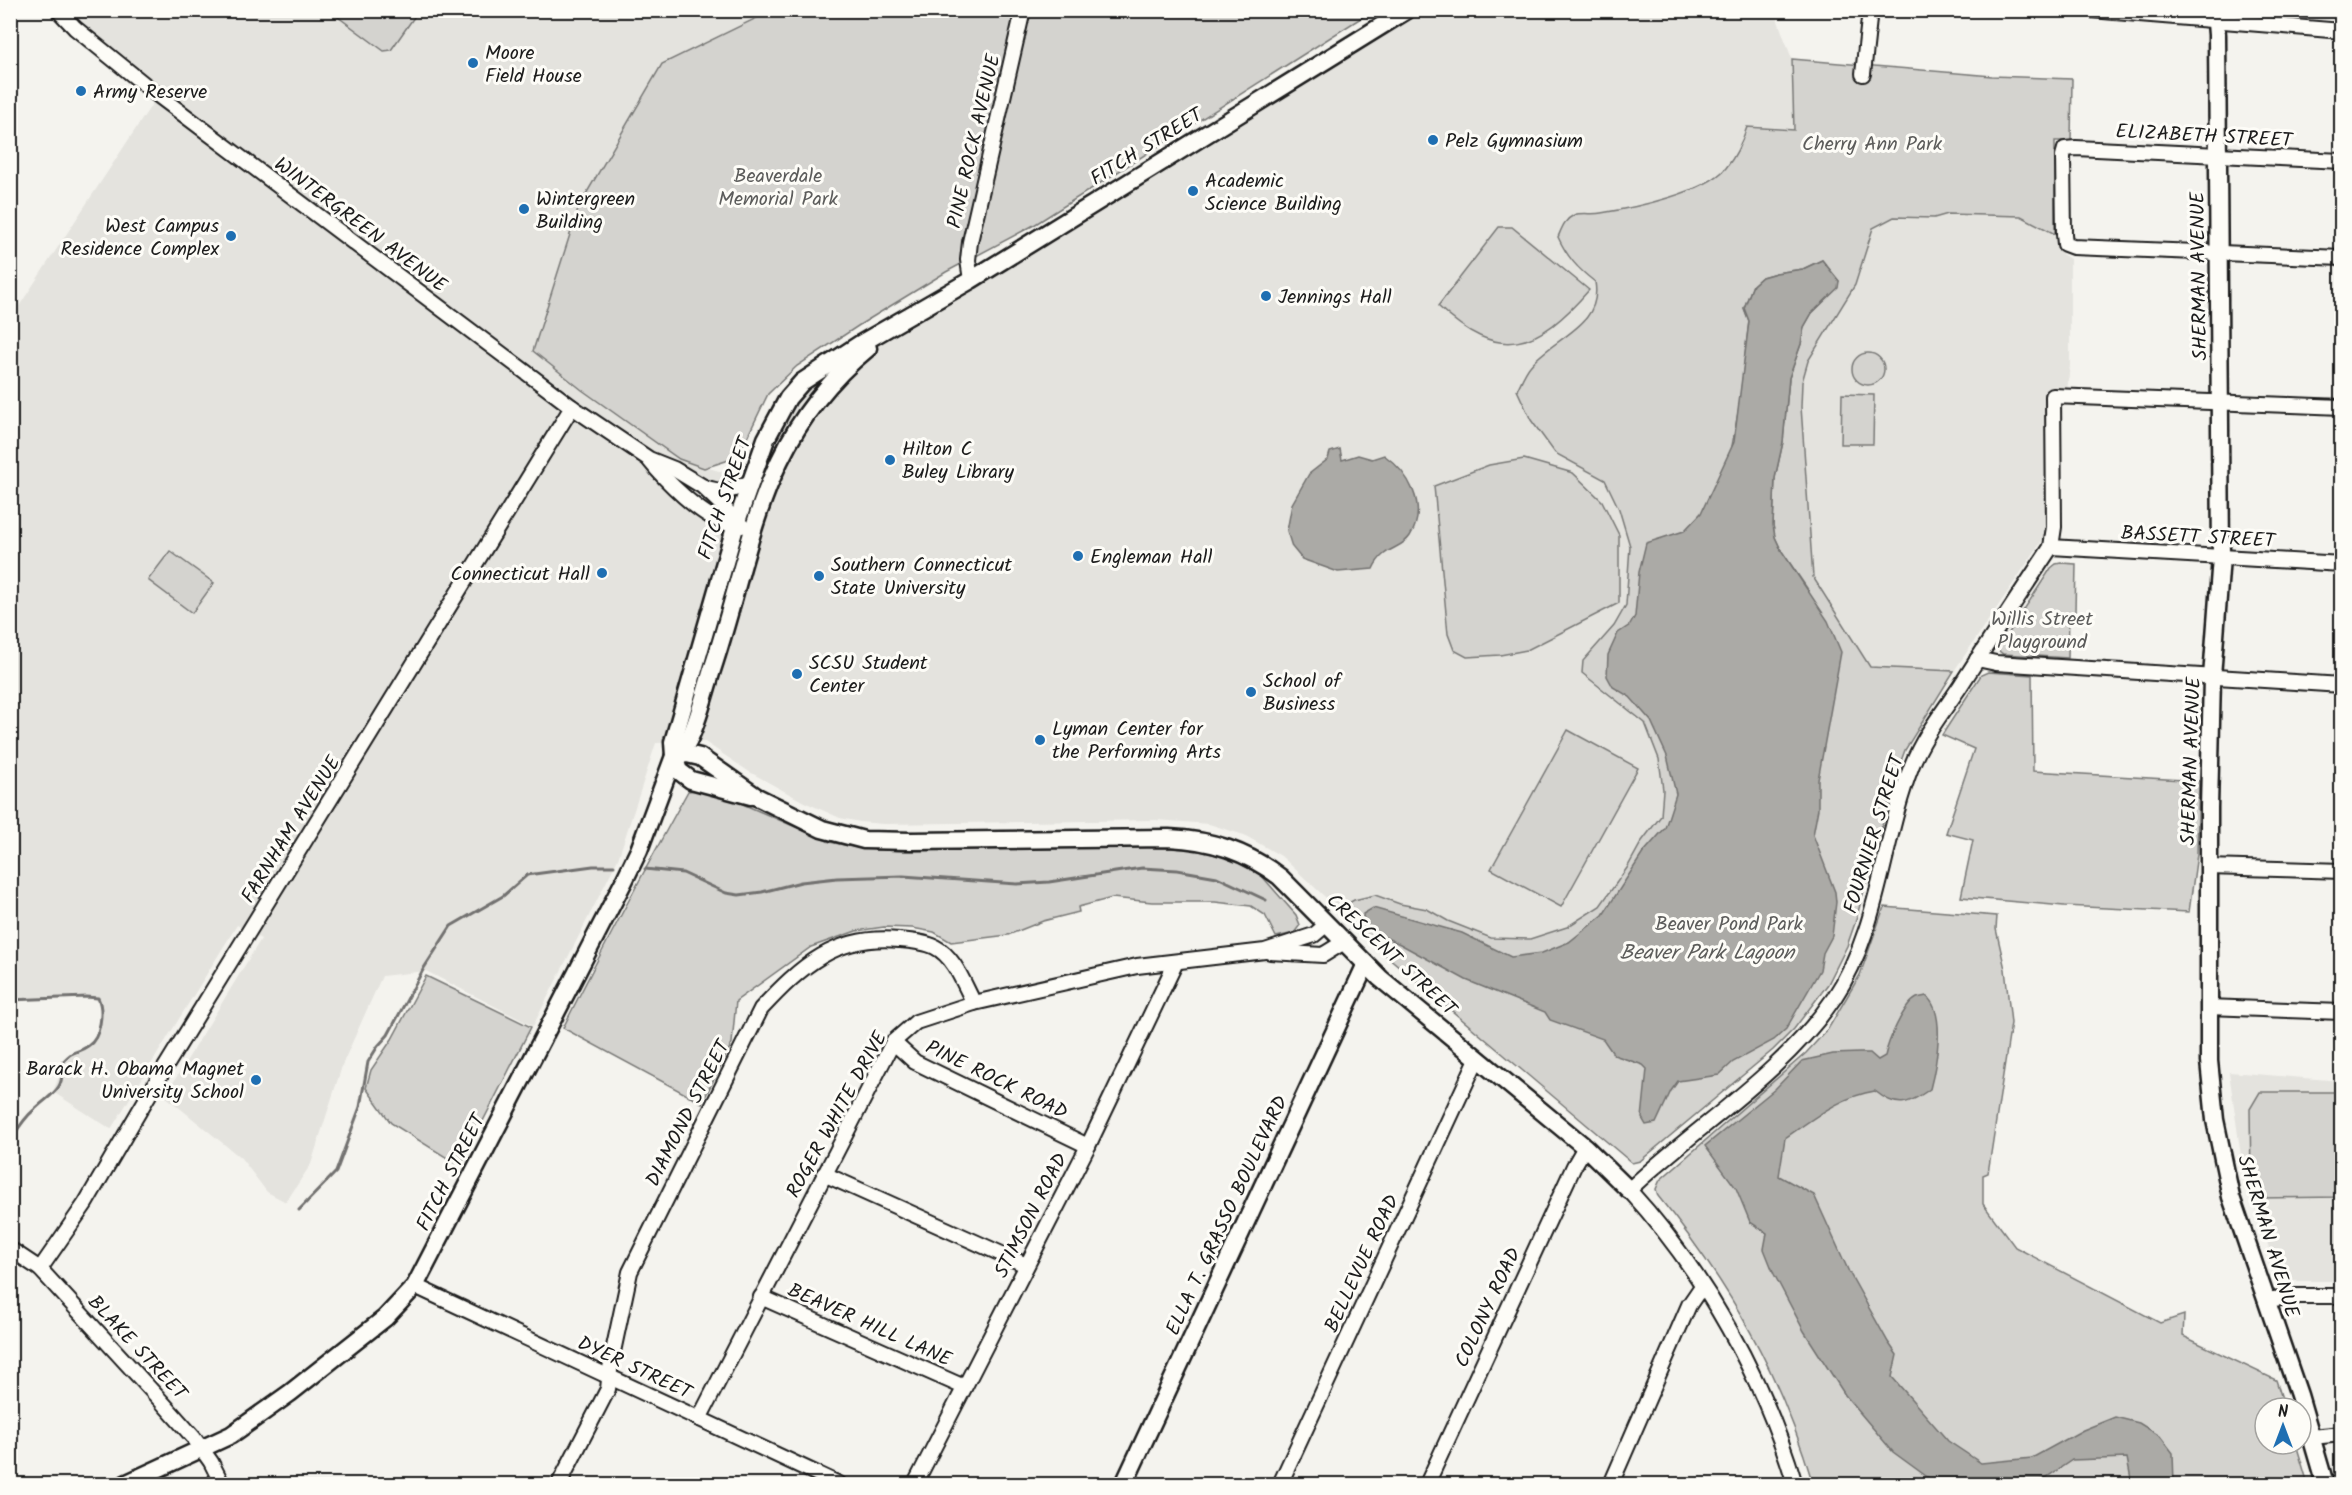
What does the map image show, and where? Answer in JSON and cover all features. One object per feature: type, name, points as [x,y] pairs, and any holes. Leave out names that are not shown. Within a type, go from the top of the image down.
[{"type":"main road","name":"FITCH STREET","points":[[125,1485],[231,1435],[290,1393],[385,1318],[415,1286],[639,850],[674,756],[673,742],[736,524],[765,439],[788,398],[802,382],[860,344],[971,280],[1407,10]]},
{"type":"main road","name":"SHERMAN AVENUE","points":[[2216,16],[2221,557],[2212,678],[2208,867],[2210,1071],[2220,1149],[2231,1197],[2298,1396]]},
{"type":"main road","name":"FITCH STREET","points":[[674,756],[687,743],[697,716],[718,652],[753,528],[773,471],[802,418],[858,357],[907,316]]},
{"type":"main road","name":"CRESCENT STREET","points":[[757,797],[734,793],[691,780],[679,771],[674,756],[687,754],[700,757],[757,797],[822,829],[864,840],[899,842],[1169,838],[1208,842],[1234,850],[1267,867],[1295,891],[1366,964],[1585,1147],[1629,1190]]},
{"type":"main road","name":"ELLA T. GRASSO BOULEVARD","points":[[1124,1485],[1366,964]]},
{"type":"main road","name":"SHERMAN AVENUE","points":[[2313,1441],[2325,1485]]},
{"type":"street","name":"WINTERGREEN AVENUE","points":[[58,10],[75,28],[155,93],[572,407],[648,459],[674,469],[702,486],[725,508],[736,524]]},
{"type":"street","name":"PINE ROCK AVENUE","points":[[971,280],[968,260],[970,242],[1023,10]]},
{"type":"street","points":[[1863,74],[1870,10]]},
{"type":"street","points":[[2091,10],[2216,16],[2342,31]]},
{"type":"street","name":"ELIZABETH STREET","points":[[2219,253],[2073,247],[2065,244],[2063,167],[2065,149],[2342,161]]},
{"type":"street","points":[[2219,253],[2342,258]]},
{"type":"street","name":"FOURNIER STREET","points":[[1629,1190],[1768,1072],[1797,1044],[1845,980],[1861,943],[1912,766],[1922,744],[2051,547],[2054,527],[2053,396],[2220,402]]},
{"type":"street","points":[[2220,402],[2342,407]]},
{"type":"street","name":"FARNHAM AVENUE","points":[[40,1269],[85,1204],[163,1072],[572,407]]},
{"type":"street","name":"WINTERGREEN AVENUE","points":[[648,459],[666,481],[705,511],[723,522],[753,528]]},
{"type":"street","points":[[702,486],[721,492],[740,488],[750,482]]},
{"type":"street","name":"BASSETT STREET","points":[[2051,547],[2342,564]]},
{"type":"street","points":[[1977,659],[1996,663],[2342,686]]},
{"type":"street","points":[[2208,867],[2342,871]]},
{"type":"street","name":"ROGER WHITE DRIVE","points":[[699,1419],[893,1042],[916,1022],[974,1004],[1137,966],[1265,951],[1314,935],[1327,924]]},
{"type":"street","name":"DIAMOND STREET","points":[[560,1485],[605,1395],[630,1272],[761,1009],[791,976],[813,960],[837,948],[861,941],[887,939],[914,941],[936,948],[952,963],[974,1004]]},
{"type":"street","name":"ROGER WHITE DRIVE","points":[[1265,951],[1315,956],[1331,952],[1344,942]]},
{"type":"street","name":"STIMSON ROAD","points":[[915,1485],[1088,1146],[1176,962]]},
{"type":"street","points":[[2208,1007],[2342,1012]]},
{"type":"street","name":"PINE ROCK ROAD","points":[[893,1042],[915,1062],[1088,1146]]},
{"type":"street","name":"BELLEVUE ROAD","points":[[1280,1485],[1478,1059]]},
{"type":"street","name":"COLONY ROAD","points":[[1426,1485],[1585,1147]]},
{"type":"street","points":[[824,1174],[1026,1265]]},
{"type":"street","name":"CRESCENT STREET","points":[[1629,1190],[1648,1210],[1702,1286],[1735,1340],[1779,1436],[1795,1485]]},
{"type":"street","name":"BLAKE STREET","points":[[10,1249],[40,1269],[162,1402],[202,1449],[222,1485]]},
{"type":"street","name":"DYER STREET","points":[[415,1286],[832,1483]]},
{"type":"street","points":[[1611,1485],[1689,1305],[1702,1286]]},
{"type":"street","points":[[2266,1300],[2297,1296],[2342,1296]]},
{"type":"street","name":"BEAVER HILL LANE","points":[[761,1297],[964,1387]]},
{"type":"street","points":[[2313,1437],[2342,1434]]},
{"type":"shaded area","name":"Southern Connecticut State University","points":[[58,11],[771,11],[662,64],[679,459],[739,477],[766,439],[788,398],[1410,11],[1777,11],[1778,21],[1792,59],[1794,130],[1747,127],[1739,149],[1725,170],[1691,190],[1599,214],[1576,214],[1577,268],[1595,282],[1597,296],[1588,319],[1531,365],[1555,453],[1605,480],[1619,509],[1630,546],[1626,605],[1614,626],[1583,661],[1582,673],[1645,723],[1659,759],[1663,790],[1661,816],[1600,906],[1567,927],[1530,939],[1491,939],[1448,921],[1427,909],[1400,904],[1375,895],[1354,900],[1338,909],[1281,856],[1244,835],[1209,824],[1156,820],[883,824],[860,822],[840,818],[804,802],[748,771],[705,742],[656,743],[618,859],[533,1026],[426,971],[382,976],[343,1063],[311,1164],[286,1202],[267,1192],[241,1158],[165,1096],[261,939],[237,925],[111,1129],[53,1092],[63,1066],[70,1057],[93,1043],[101,1017],[101,1007],[98,1001],[90,996],[80,995],[11,1001],[10,320],[158,95]]},
{"type":"shaded area","points":[[1948,214],[2021,216],[2055,234],[2062,254],[2070,259],[2070,366],[2067,391],[2046,391],[2046,535],[1954,671],[1870,667],[1813,577],[1801,407],[1802,382],[1808,361],[1855,285],[1872,230],[1893,217],[1934,218]]},
{"type":"shaded area","points":[[2229,1072],[2341,1081],[2341,1281],[2280,1281],[2241,1156]]},
{"type":"green space","points":[[419,10],[391,50],[384,51],[330,11]]},
{"type":"green space","name":"Beaverdale Memorial Park","points":[[771,11],[1372,11],[1034,225],[946,272],[797,366],[768,394],[743,446],[729,460],[704,468],[679,459],[582,390],[533,351],[579,206],[662,64]]},
{"type":"green space","name":"Beaver Pond Park","points":[[1792,59],[1992,76],[2072,79],[2071,141],[2055,141],[2055,234],[2021,216],[1948,214],[1934,218],[1894,217],[1873,228],[1855,285],[1808,361],[1802,382],[1801,407],[1813,577],[1870,667],[1954,671],[1905,750],[1855,923],[1847,946],[1828,984],[1794,1029],[1773,1050],[1640,1161],[1632,1163],[1381,951],[1338,909],[1354,900],[1375,895],[1400,904],[1427,909],[1448,921],[1491,938],[1530,939],[1567,927],[1600,906],[1661,816],[1663,790],[1659,759],[1645,723],[1582,673],[1583,661],[1614,626],[1626,605],[1630,546],[1619,509],[1605,480],[1555,453],[1531,420],[1517,390],[1528,368],[1584,321],[1595,297],[1595,282],[1574,262],[1558,237],[1568,219],[1577,214],[1598,214],[1649,203],[1702,185],[1716,177],[1730,163],[1747,127],[1794,130]],"holes":[[[1822,260],[1839,281],[1832,293],[1812,313],[1804,327],[1801,344],[1789,378],[1783,442],[1775,478],[1773,525],[1775,537],[1781,550],[1809,591],[1715,659],[1732,446],[1749,321],[1744,308],[1753,285],[1762,277],[1776,273],[1803,269]]]},
{"type":"green space","points":[[1499,227],[1512,227],[1589,290],[1552,326],[1535,336],[1517,342],[1499,342],[1480,336],[1460,324],[1438,306]]},
{"type":"green space","points":[[1868,353],[1879,358],[1884,369],[1879,380],[1868,385],[1857,380],[1852,369],[1857,358]]},
{"type":"green space","points":[[1842,394],[1874,395],[1873,444],[1841,444]]},
{"type":"green space","points":[[1524,459],[1573,473],[1602,501],[1619,535],[1619,603],[1527,650],[1500,655],[1467,657],[1454,650],[1448,634],[1434,486],[1489,465]]},
{"type":"green space","points":[[170,551],[214,583],[192,613],[148,580]]},
{"type":"green space","name":"Willis Street Playground","points":[[2061,563],[2076,564],[2075,612],[2069,612],[2068,658],[2003,654],[1999,648],[2051,568]]},
{"type":"green space","points":[[1988,672],[2032,675],[2033,771],[2199,781],[2197,854],[2189,912],[2064,906],[1961,897],[1973,840],[1946,833],[1974,749],[1942,735],[1981,675]]},
{"type":"green space","points":[[1568,730],[1638,768],[1561,907],[1491,869]]},
{"type":"green space","points":[[697,790],[738,802],[830,842],[864,849],[901,851],[1142,847],[1191,849],[1230,858],[1261,875],[1296,915],[1300,925],[1294,933],[1276,937],[1265,915],[1251,906],[1215,902],[1152,902],[1112,898],[1078,907],[1079,912],[1043,921],[1008,935],[951,942],[934,932],[912,928],[884,927],[856,931],[811,947],[736,1001],[732,1043],[702,1103],[563,1028],[688,791]]},
{"type":"green space","points":[[1884,907],[1997,916],[1996,929],[2005,969],[2011,1023],[1988,1173],[1983,1175],[1983,1204],[2015,1247],[2160,1323],[2184,1315],[2183,1336],[2276,1380],[2281,1396],[2253,1396],[2253,1456],[2300,1456],[2308,1484],[1813,1484],[1785,1405],[1751,1332],[1708,1263],[1658,1196],[1656,1189],[1660,1180],[1806,1053],[1828,1029],[1860,975]]},
{"type":"green space","points":[[426,976],[531,1027],[460,1166],[391,1123],[366,1088],[371,1070],[392,1039]]},
{"type":"green space","points":[[2260,1092],[2341,1092],[2341,1197],[2260,1198],[2251,1180],[2250,1109]]},
{"type":"water","name":"Beaver Park Lagoon","points":[[1822,260],[1839,281],[1838,288],[1812,313],[1804,327],[1801,344],[1789,378],[1783,442],[1775,478],[1773,525],[1781,550],[1828,621],[1841,652],[1818,780],[1818,809],[1813,835],[1835,892],[1832,936],[1823,953],[1820,970],[1786,1029],[1774,1040],[1733,1062],[1719,1075],[1678,1081],[1656,1123],[1646,1125],[1642,1118],[1647,1069],[1643,1065],[1614,1055],[1603,1039],[1550,1020],[1545,1012],[1466,980],[1375,933],[1364,925],[1363,914],[1373,908],[1462,933],[1511,957],[1542,953],[1569,942],[1603,915],[1643,853],[1665,828],[1676,794],[1667,756],[1651,721],[1630,697],[1613,687],[1607,676],[1608,655],[1618,633],[1630,625],[1635,616],[1639,572],[1646,543],[1684,531],[1701,513],[1734,442],[1749,321],[1744,308],[1753,285],[1762,277],[1803,269]]},
{"type":"water","points":[[1340,449],[1342,460],[1358,455],[1372,459],[1384,455],[1401,471],[1413,491],[1417,513],[1410,536],[1402,544],[1382,556],[1373,569],[1338,572],[1302,559],[1292,547],[1287,531],[1292,504],[1309,474],[1328,459],[1330,452]]},
{"type":"water","points":[[1926,996],[1936,1014],[1938,1027],[1937,1054],[1930,1089],[1915,1099],[1903,1103],[1890,1101],[1875,1091],[1851,1098],[1828,1109],[1785,1138],[1779,1176],[1814,1195],[1849,1272],[1897,1355],[1892,1377],[1948,1441],[1981,1463],[2032,1458],[2083,1430],[2115,1417],[2139,1423],[2160,1436],[2173,1453],[2174,1484],[2132,1484],[2127,1458],[2072,1460],[2044,1479],[2031,1484],[1937,1484],[1893,1452],[1845,1395],[1804,1331],[1774,1274],[1764,1249],[1767,1233],[1750,1222],[1736,1188],[1705,1146],[1775,1089],[1802,1061],[1833,1054],[1870,1053],[1878,1060],[1885,1056],[1893,1033],[1907,1008],[1917,998]]},
{"type":"waterway","points":[[299,1210],[336,1172],[360,1107],[368,1062],[388,1035],[424,968],[451,926],[503,896],[527,875],[593,866],[614,866]]},
{"type":"waterway","points":[[645,869],[683,873],[726,893],[739,895],[801,882],[837,878],[903,876],[1017,884],[1049,882],[1142,868],[1177,870],[1217,877],[1266,900]]},
{"type":"waterway","points":[[10,1000],[98,998],[101,1009],[96,1037],[84,1049],[65,1059],[61,1064],[61,1080],[56,1091],[27,1117],[10,1141]]},
{"type":"place","name":"Moore Field House","points":[[473,63]]},
{"type":"place","name":"Army Reserve","points":[[81,91]]},
{"type":"place","name":"Pelz Gymnasium","points":[[1433,140]]},
{"type":"place","name":"Academic Science Building","points":[[1193,191]]},
{"type":"place","name":"Wintergreen Building","points":[[524,209]]},
{"type":"place","name":"West Campus Residence Complex","points":[[231,236]]},
{"type":"place","name":"Jennings Hall","points":[[1266,296]]},
{"type":"place","name":"Hilton C Buley Library","points":[[890,460]]},
{"type":"place","name":"Engleman Hall","points":[[1078,556]]},
{"type":"place","name":"Connecticut Hall","points":[[602,573]]},
{"type":"place","name":"Southern Connecticut State University","points":[[819,576]]},
{"type":"place","name":"SCSU Student Center","points":[[797,674]]},
{"type":"place","name":"School of Business","points":[[1251,692]]},
{"type":"place","name":"Lyman Center for the Performing Arts","points":[[1040,740]]},
{"type":"place","name":"Barack H. Obama Magnet University School","points":[[256,1080]]},
{"type":"park label","name":"Cherry Ann Park","points":[[1872,143]]}]
